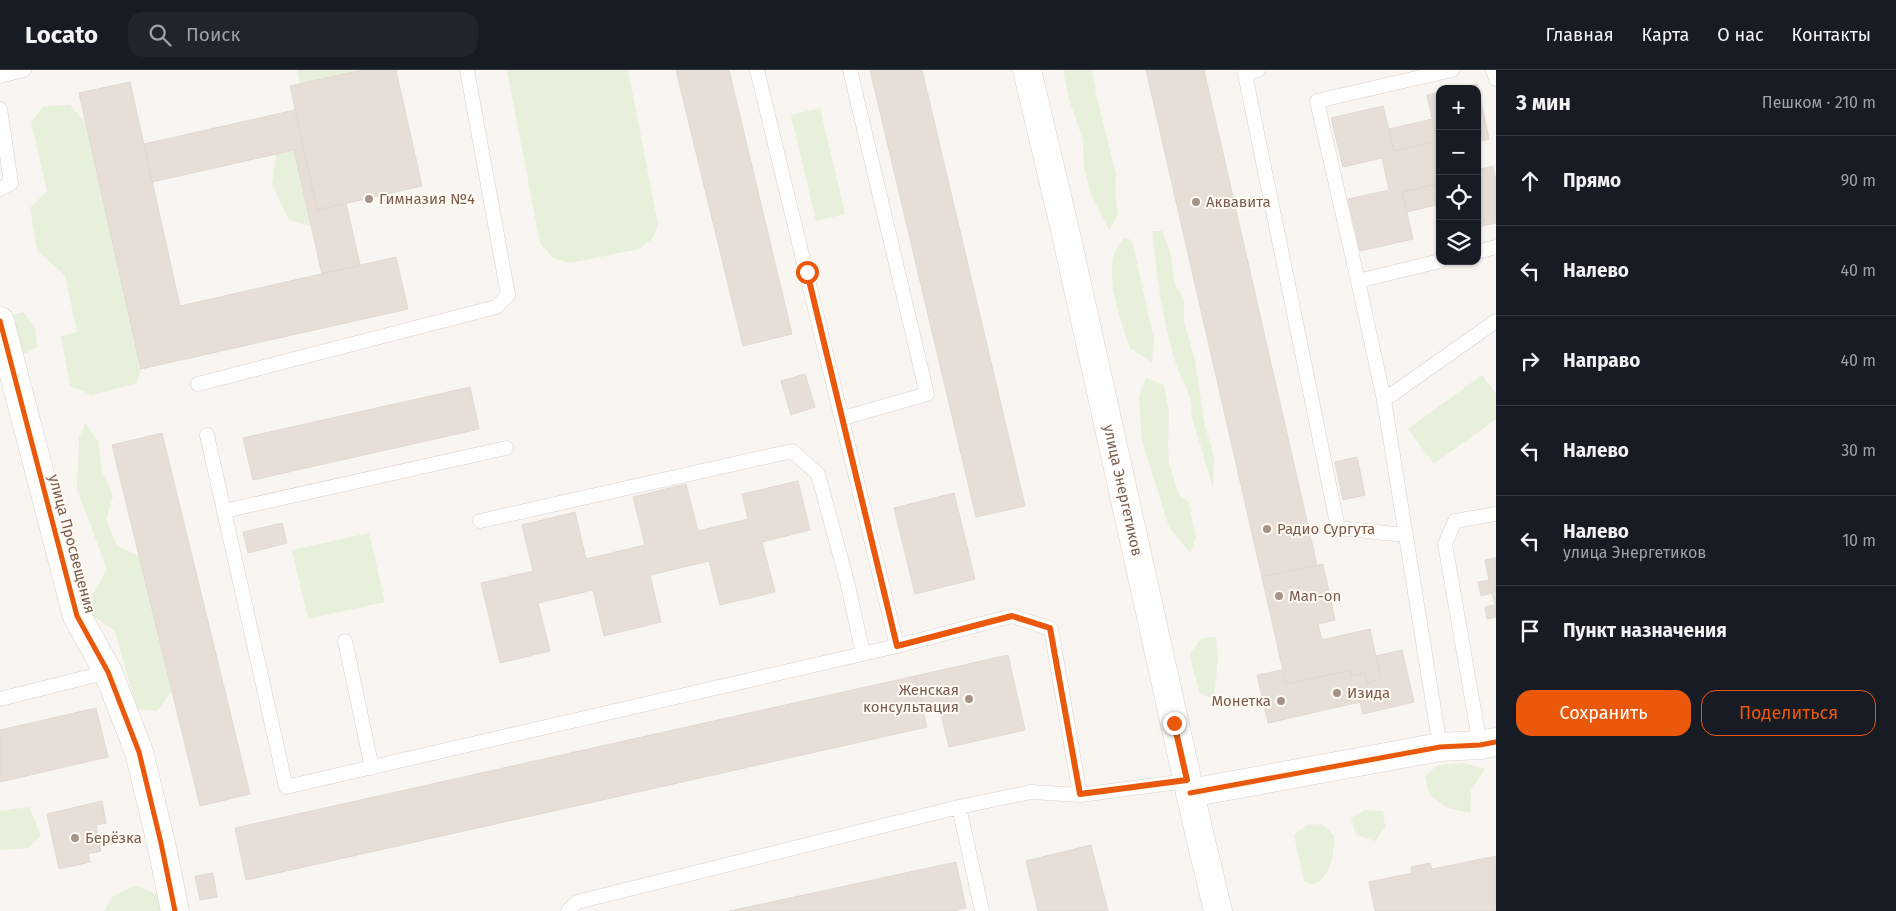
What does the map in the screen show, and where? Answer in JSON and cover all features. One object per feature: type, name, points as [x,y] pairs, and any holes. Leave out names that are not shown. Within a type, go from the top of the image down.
[{"type":"street","name":"улица Энергетиков","points":[[1027,70],[1065,230],[1188,787],[1218,911]]},
{"type":"street","name":"улица Просвещения","points":[[0,321],[77,616],[108,672],[139,752],[176,911]]},
{"type":"street","points":[[1188,787],[1440,747],[1488,743]]},
{"type":"lane","points":[[0,76],[24,70]]},
{"type":"lane","points":[[198,384],[496,308],[508,295],[467,70]]},
{"type":"lane","points":[[758,70],[897,646]]},
{"type":"lane","points":[[842,418],[927,394],[850,70]]},
{"type":"lane","points":[[1258,70],[1245,74],[1338,528],[1405,535]]},
{"type":"lane","points":[[1440,747],[1384,400],[1317,101],[1452,70]]},
{"type":"lane","points":[[1493,70],[1496,79]]},
{"type":"lane","points":[[0,109],[11,183],[0,189]]},
{"type":"lane","points":[[1481,251],[1496,247]]},
{"type":"lane","points":[[1358,281],[1436,262]]},
{"type":"lane","points":[[1384,400],[1496,321]]},
{"type":"lane","points":[[207,434],[286,787],[897,646],[1012,616],[1050,628],[1080,794]]},
{"type":"lane","points":[[224,511],[506,448]]},
{"type":"lane","points":[[480,521],[792,451],[818,474],[847,581],[863,654]]},
{"type":"lane","points":[[1488,743],[1444,544],[1455,521],[1496,514]]},
{"type":"lane","points":[[345,641],[372,768]]},
{"type":"lane","points":[[0,699],[108,672]]},
{"type":"lane","points":[[568,911],[577,902],[959,807],[1031,792],[1080,794],[1188,787]]},
{"type":"lane","points":[[959,807],[982,911]]},
{"type":"green space","points":[[297,70],[362,70],[300,84]]},
{"type":"green space","points":[[507,70],[628,70],[658,224],[653,238],[639,249],[570,263],[553,258],[540,243]]},
{"type":"green space","points":[[1063,70],[1092,70],[1116,175],[1115,194],[1118,215],[1109,230],[1091,194],[1084,167],[1083,140],[1069,99]]},
{"type":"green space","points":[[70,105],[86,124],[141,369],[137,383],[92,395],[70,386],[61,336],[77,332],[65,275],[37,251],[30,208],[47,191],[31,122],[44,106]]},
{"type":"green space","points":[[820,108],[845,214],[816,221],[791,115]]},
{"type":"green space","points":[[294,150],[311,226],[289,220],[272,184],[276,154]]},
{"type":"green space","points":[[1152,231],[1162,231],[1170,251],[1175,285],[1184,299],[1184,321],[1195,360],[1204,422],[1214,457],[1213,488],[1191,414],[1190,396],[1177,367],[1168,334],[1158,282]]},
{"type":"green space","points":[[1123,238],[1132,240],[1154,340],[1152,362],[1130,348],[1116,304],[1112,282],[1113,259]]},
{"type":"green space","points":[[23,312],[35,327],[37,347],[20,356],[10,337],[12,315]]},
{"type":"green space","points":[[1482,375],[1496,394],[1496,419],[1434,464],[1408,429]]},
{"type":"green space","points":[[1146,378],[1164,385],[1169,412],[1169,464],[1179,495],[1188,501],[1196,537],[1190,553],[1169,527],[1142,441],[1139,396]]},
{"type":"green space","points":[[85,423],[98,441],[102,471],[113,496],[106,520],[117,546],[139,556],[172,691],[157,711],[137,709],[115,631],[93,616],[87,605],[107,569],[77,489],[79,438]]},
{"type":"green space","points":[[369,533],[385,602],[308,619],[292,550]]},
{"type":"green space","points":[[1216,637],[1218,658],[1214,700],[1199,692],[1190,653],[1202,638]]},
{"type":"green space","points":[[1464,763],[1485,769],[1471,790],[1470,813],[1447,808],[1429,794],[1425,777],[1436,766]]},
{"type":"green space","points":[[29,807],[41,835],[29,848],[0,850],[0,811]]},
{"type":"green space","points":[[1365,810],[1383,811],[1385,827],[1375,841],[1356,835],[1351,818]]},
{"type":"green space","points":[[1322,824],[1334,835],[1332,858],[1324,877],[1312,885],[1304,881],[1294,835],[1307,825]]},
{"type":"green space","points":[[136,885],[158,895],[161,911],[104,911],[113,896]]},
{"type":"building","points":[[362,70],[396,70],[422,186],[317,210],[290,86]]},
{"type":"building","points":[[676,70],[729,70],[792,334],[743,346]]},
{"type":"building","points":[[870,70],[922,70],[1025,506],[976,517]]},
{"type":"building","points":[[1146,70],[1204,70],[1317,565],[1262,577]]},
{"type":"building","points":[[130,82],[180,306],[396,257],[408,309],[141,369],[79,93]]},
{"type":"building","points":[[1436,93],[1436,136],[1427,95]]},
{"type":"building","points":[[1481,102],[1489,139],[1481,141]]},
{"type":"building","points":[[1383,106],[1394,151],[1436,141],[1436,184],[1402,192],[1413,239],[1360,251],[1348,199],[1389,190],[1382,158],[1343,167],[1331,118]]},
{"type":"building","points":[[295,110],[317,210],[346,203],[360,265],[322,274],[294,150],[152,182],[144,144]]},
{"type":"building","points":[[1432,119],[1436,141],[1394,151],[1389,129]]},
{"type":"building","points":[[1493,166],[1496,180],[1496,223],[1481,226],[1481,175],[1481,169]]},
{"type":"building","points":[[1436,184],[1436,205],[1407,212],[1402,192]]},
{"type":"building","points":[[805,374],[815,407],[791,415],[781,381]]},
{"type":"building","points":[[470,387],[479,429],[253,480],[243,438]]},
{"type":"building","points":[[162,433],[250,794],[200,806],[112,445]]},
{"type":"building","points":[[1357,457],[1365,495],[1343,500],[1335,462]]},
{"type":"building","points":[[798,481],[810,530],[762,542],[775,592],[720,605],[709,561],[650,575],[661,622],[604,636],[593,590],[538,603],[550,651],[500,663],[481,583],[533,571],[522,525],[575,512],[586,559],[645,545],[633,497],[686,484],[698,531],[748,519],[742,494]]},
{"type":"building","points":[[954,493],[975,579],[915,594],[894,508]]},
{"type":"building","points":[[282,523],[287,543],[248,553],[243,532]]},
{"type":"building","points":[[1496,558],[1496,617],[1487,619],[1485,607],[1495,605],[1492,593],[1481,596],[1478,582],[1489,580],[1485,560]]},
{"type":"building","points":[[1323,564],[1335,620],[1318,624],[1322,640],[1370,629],[1381,679],[1367,683],[1365,673],[1352,676],[1351,670],[1286,684],[1262,577]]},
{"type":"building","name":"Изида","points":[[1402,650],[1414,702],[1363,714],[1360,702],[1268,723],[1257,675],[1282,670],[1286,684],[1351,670],[1352,676],[1365,673],[1367,683],[1381,679],[1376,656]]},
{"type":"building","name":"Женская консультация","points":[[1008,655],[1025,730],[949,747],[938,702],[922,706],[915,676]]},
{"type":"building","points":[[915,676],[927,727],[246,880],[235,828]]},
{"type":"building","points":[[96,708],[108,757],[0,782],[0,730]]},
{"type":"building","name":"Берёзка","points":[[102,801],[106,823],[96,825],[101,851],[88,854],[90,862],[59,869],[47,814]]},
{"type":"building","points":[[1091,845],[1108,911],[1038,911],[1026,861]]},
{"type":"building","points":[[1496,856],[1496,911],[1375,911],[1369,882],[1412,873],[1411,867],[1430,863],[1432,869]]},
{"type":"building","points":[[956,862],[966,908],[953,911],[730,911]]},
{"type":"building","points":[[213,873],[217,897],[200,900],[195,876]]},
{"type":"cycle path","points":[[0,321],[77,616],[108,672],[139,752],[175,911]]},
{"type":"cycle path","points":[[1190,793],[1440,747],[1480,745],[1496,742]]},
{"type":"place","name":"Гимназия №4","points":[[369,199]]},
{"type":"place","name":"Аквавита","points":[[1196,202]]},
{"type":"place","name":"Радио Сургута","points":[[1267,529]]},
{"type":"place","name":"Man-on","points":[[1279,596]]},
{"type":"place","name":"Изида","points":[[1337,693]]},
{"type":"place","name":"Женская консультация","points":[[969,699]]},
{"type":"place","name":"Монетка","points":[[1281,701]]},
{"type":"place","name":"Берёзка","points":[[75,838]]},
{"type":"route","points":[[807,272],[897,646],[1012,616],[1050,628],[1080,794],[1187,780],[1174,723]]}]
